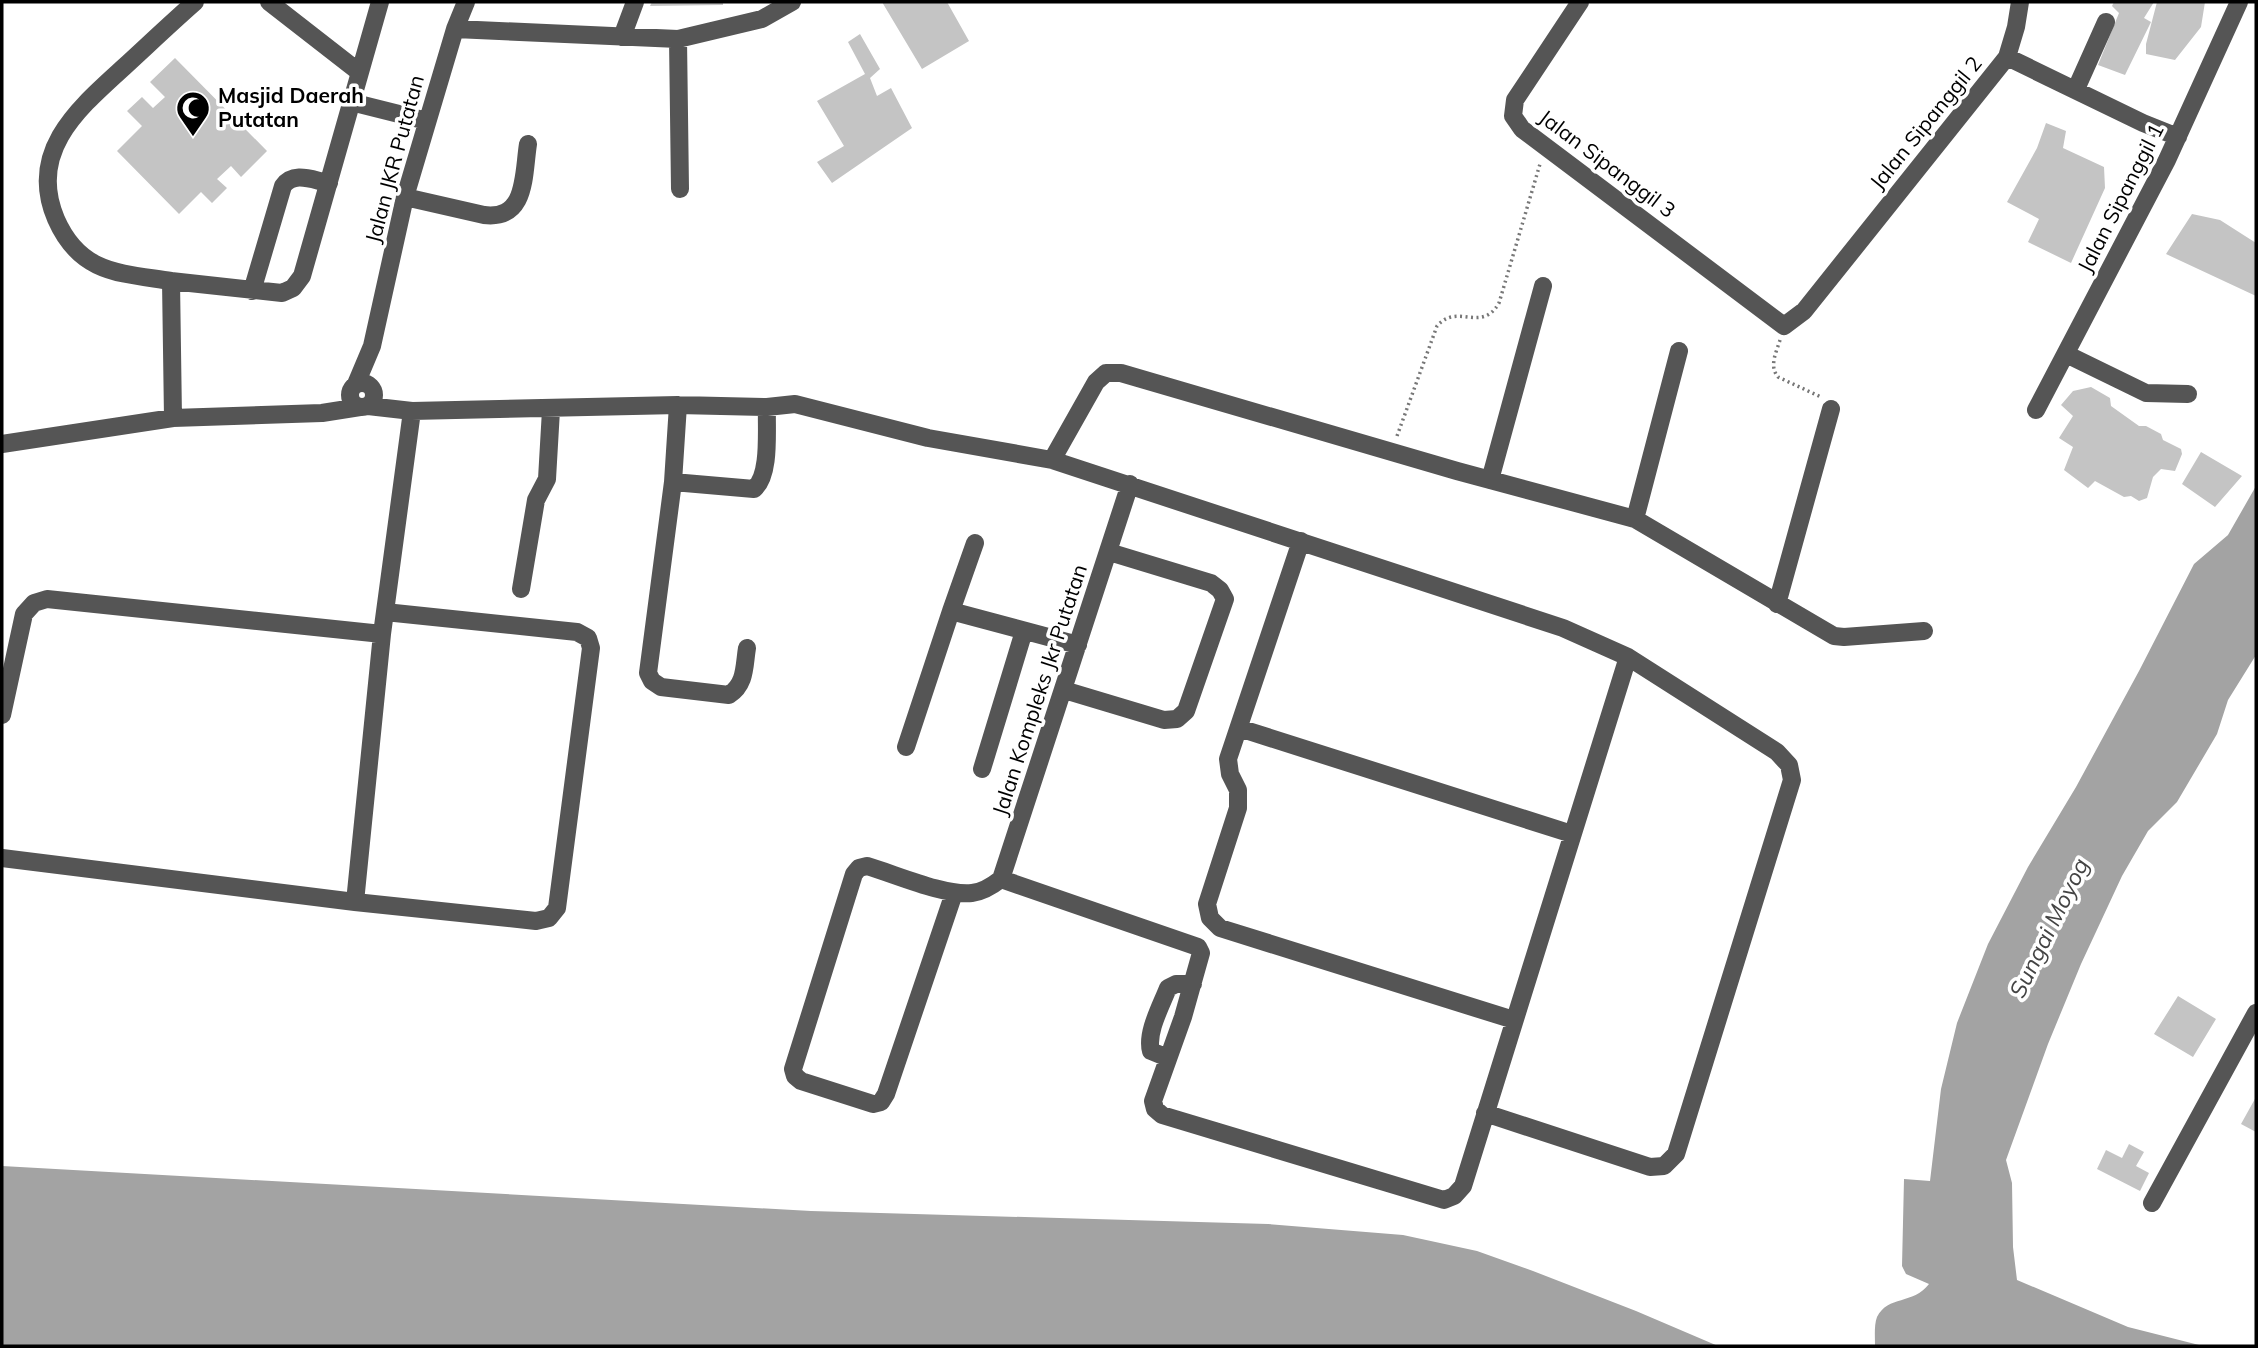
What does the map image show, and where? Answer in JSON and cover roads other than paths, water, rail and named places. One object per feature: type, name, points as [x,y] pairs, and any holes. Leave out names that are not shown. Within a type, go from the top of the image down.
[{"type":"street","points":[[195,2],[80,107],[63,131],[51,157],[47,186],[53,212],[64,237],[83,257],[108,271],[282,293],[293,288],[302,276],[380,2]]},
{"type":"street","points":[[269,2],[359,72]]},
{"type":"street","name":"Jalan JKR Putatan","points":[[363,395],[363,371],[376,330],[405,197],[455,29],[466,2]]},
{"type":"street","points":[[622,37],[635,2]]},
{"type":"street","points":[[455,29],[678,38],[762,19],[792,2]]},
{"type":"street","name":"Jalan Sipanggil 3","points":[[1580,2],[1515,100],[1513,116],[1522,129],[1783,326]]},
{"type":"street","points":[[2007,57],[2020,2]]},
{"type":"street","name":"Jalan Sipanggil 1","points":[[2036,410],[2178,137],[2239,2]]},
{"type":"street","points":[[2076,89],[2106,22]]},
{"type":"street","points":[[678,38],[680,189]]},
{"type":"street","name":"Jalan Sipanggil 2","points":[[1783,326],[1804,312],[2007,57],[2178,137]]},
{"type":"street","points":[[351,102],[427,121]]},
{"type":"street","points":[[405,197],[484,215],[509,213],[522,188],[528,144]]},
{"type":"street","points":[[252,291],[282,186],[296,176],[329,183]]},
{"type":"street","points":[[171,281],[173,418]]},
{"type":"street","points":[[1490,480],[1543,286]]},
{"type":"street","points":[[1635,519],[1679,351]]},
{"type":"street","points":[[2066,354],[2146,393],[2188,394]]},
{"type":"street","points":[[1052,460],[1096,383],[1106,373],[1121,373],[1490,480],[1635,519],[1834,636],[1844,638],[1924,631]]},
{"type":"street","points":[[2,443],[68,436],[173,418],[337,412],[363,395],[412,411],[551,410],[678,405],[767,407],[795,404],[929,438],[1052,460],[1563,628],[1628,657],[1777,752],[1789,765],[1792,780],[1676,1154],[1664,1166],[1650,1167],[1485,1113]]},
{"type":"street","points":[[678,405],[673,482],[649,673],[652,681],[661,687],[729,695],[738,689],[743,681],[747,648]]},
{"type":"street","points":[[673,482],[754,489],[761,484],[765,473],[767,407]]},
{"type":"street","points":[[1777,604],[1831,408]]},
{"type":"street","points":[[521,589],[536,500],[547,479],[551,410]]},
{"type":"street","points":[[355,902],[382,634],[412,411]]},
{"type":"street","name":"Jalan Kompleks Jkr Putatan","points":[[1001,880],[1130,484]]},
{"type":"street","points":[[1301,541],[1228,759],[1230,774],[1238,790],[1238,808],[1207,904],[1210,918],[1220,928],[1514,1020]]},
{"type":"street","points":[[906,747],[975,543]]},
{"type":"street","points":[[1064,691],[1164,720],[1177,719],[1186,711],[1225,599],[1220,590],[1211,583],[1109,552]]},
{"type":"street","points":[[2,715],[24,614],[34,603],[47,599],[382,634]]},
{"type":"street","points":[[951,611],[1078,645]]},
{"type":"street","points":[[2,858],[355,902],[536,921],[549,918],[557,908],[591,648],[588,638],[577,632],[385,612]]},
{"type":"street","points":[[982,769],[1024,631]]},
{"type":"street","points":[[954,893],[881,1102],[873,1104],[801,1081],[795,1076],[793,1069],[854,874],[859,868],[867,866],[954,893],[974,894],[1001,880],[1198,947],[1201,953],[1193,984],[1153,1101],[1155,1109],[1162,1115],[1444,1200],[1454,1196],[1463,1186],[1628,657]]},
{"type":"street","points":[[1239,728],[1572,834]]},
{"type":"street","points":[[2152,1203],[2256,1013]]},
{"type":"water","name":"Sungai Moyog","points":[[2256,486],[2256,655],[2228,700],[2217,734],[2177,802],[2148,831],[2122,876],[2048,1044],[2006,1160],[2012,1183],[2013,1247],[2017,1280],[2128,1327],[2203,1346],[1875,1346],[1876,1320],[1882,1310],[1894,1302],[1916,1295],[1929,1284],[1906,1274],[1902,1266],[1904,1179],[1930,1181],[1941,1089],[1957,1023],[1988,944],[2028,867],[2076,787],[2139,671],[2194,564],[2228,535]]},
{"type":"water","points":[[2,1166],[811,1211],[1268,1224],[1403,1235],[1477,1251],[1636,1311],[1718,1346],[2,1346]]},
{"type":"place","name":"Masjid Daerah Putatan","points":[[193,138]]}]
